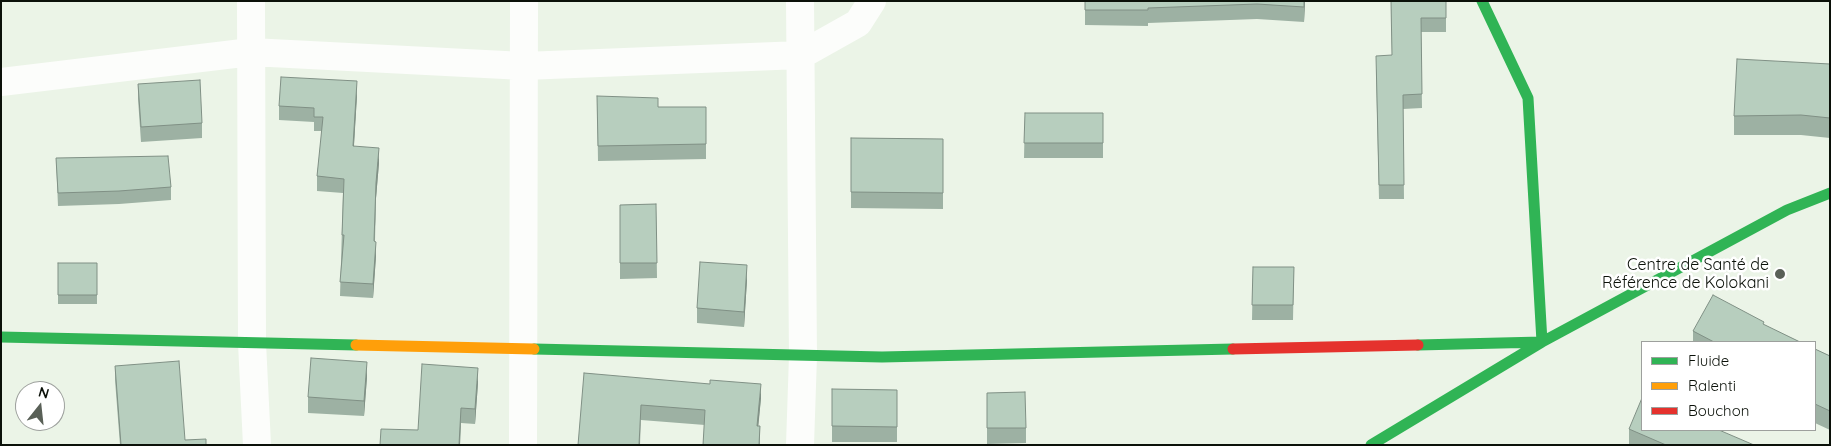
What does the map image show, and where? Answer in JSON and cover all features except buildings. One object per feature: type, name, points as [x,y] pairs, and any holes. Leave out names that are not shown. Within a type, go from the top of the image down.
[{"type":"street","points":[[251,1],[252,343],[257,445]]},
{"type":"street","points":[[523,445],[524,1]]},
{"type":"street","points":[[800,1],[803,356],[800,445]]},
{"type":"street","points":[[1,82],[251,52],[524,66],[800,55],[858,23],[872,1]]},
{"type":"street","points":[[1482,1],[1528,98],[1542,342]]},
{"type":"street","points":[[1370,445],[1542,342],[1787,210],[1830,193]]},
{"type":"street","points":[[1,338],[882,357],[1542,342]]},
{"type":"traffic: fast","points":[[1418,345],[1542,342],[1528,98],[1482,1]]},
{"type":"traffic: fast","points":[[1371,445],[1542,342],[1787,210],[1830,193]]},
{"type":"traffic: fast","points":[[1,337],[356,345]]},
{"type":"traffic: fast","points":[[534,349],[882,357],[1233,349]]},
{"type":"traffic: slow","points":[[356,345],[534,349]]},
{"type":"traffic: jam","points":[[1233,349],[1418,345]]},
{"type":"place","name":"Centre de Santé de Référence de Kolokani","points":[[1780,274]]}]
